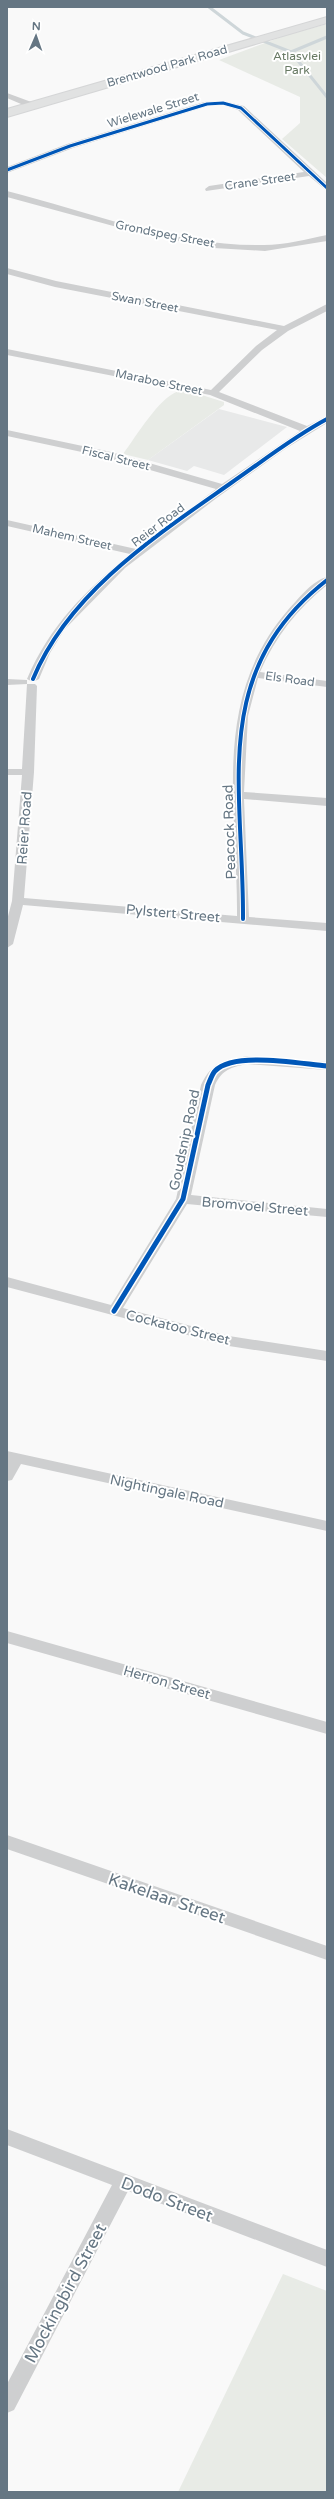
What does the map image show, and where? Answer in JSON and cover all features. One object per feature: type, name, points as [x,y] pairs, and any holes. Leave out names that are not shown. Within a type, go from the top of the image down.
[{"type":"street","name":"Brentwood Park Road","points":[[8,112],[327,20]]},
{"type":"street","points":[[7,95],[31,105]]},
{"type":"street","name":"Wielewale Street","points":[[7,170],[70,146],[215,103],[229,104],[241,108],[327,188]]},
{"type":"street","name":"Crane Street","points":[[209,189],[229,184],[312,173]]},
{"type":"street","name":"Grondspeg Street","points":[[7,194],[110,223],[214,245],[265,248],[327,238]]},
{"type":"street","name":"Swan Street","points":[[7,271],[55,284],[285,329]]},
{"type":"street","points":[[213,393],[259,348],[285,329],[327,307]]},
{"type":"street","name":"Maraboe Street","points":[[7,352],[213,393],[307,430]]},
{"type":"street","name":"Reier Road","points":[[7,944],[18,901],[28,772],[29,683],[44,655],[60,629],[138,552],[224,488],[307,430],[327,419]]},
{"type":"street","name":"Fiscal Street","points":[[7,433],[107,454],[224,488]]},
{"type":"street","name":"Mahem Street","points":[[7,523],[138,552]]},
{"type":"street","name":"Peacock Road","points":[[243,920],[238,795],[244,707],[254,674],[272,640],[293,610],[327,580]]},
{"type":"street","name":"Els Road","points":[[254,674],[327,684]]},
{"type":"street","points":[[7,682],[29,683]]},
{"type":"street","points":[[7,772],[28,772]]},
{"type":"street","points":[[238,795],[327,802]]},
{"type":"street","name":"Pylstert Street","points":[[18,901],[327,927]]},
{"type":"street","name":"Goudsnip Road","points":[[114,1311],[183,1199],[208,1085],[215,1070],[231,1063],[247,1060],[327,1066]]},
{"type":"street","name":"Bromvoel Street","points":[[183,1199],[327,1213]]},
{"type":"street","name":"Cockatoo Street","points":[[7,1282],[229,1340],[327,1356]]},
{"type":"street","points":[[7,1476],[12,1457]]},
{"type":"street","name":"Nightingale Road","points":[[12,1457],[327,1526]]},
{"type":"street","name":"Herron Street","points":[[7,1637],[327,1728]]},
{"type":"street","name":"Kakelaar Street","points":[[7,1842],[327,1953]]},
{"type":"street","name":"Dodo Street","points":[[7,2137],[327,2259]]},
{"type":"street","name":"Mockingbird Street","points":[[7,2404],[123,2182]]},
{"type":"shaded area","points":[[219,409],[287,427],[224,475],[194,466],[187,471],[148,460]]},
{"type":"green space","name":"Atlasvlei Park","points":[[327,24],[327,178],[282,139],[300,123],[300,97],[219,60],[284,36]]},
{"type":"green space","points":[[179,391],[189,391],[224,402],[224,405],[148,460],[123,454],[156,409],[171,395]]},
{"type":"green space","points":[[283,2274],[327,2291],[327,2492],[178,2492]]},
{"type":"waterway","points":[[209,7],[243,33],[291,52]]},
{"type":"waterway","points":[[291,52],[327,37]]},
{"type":"waterway","points":[[291,52],[327,97]]},
{"type":"cycle path","points":[[7,170],[70,146],[207,104],[223,103],[241,108],[327,188]]},
{"type":"cycle path","points":[[33,679],[41,659],[60,628],[79,606],[122,566],[167,529],[271,454],[315,425],[327,419]]},
{"type":"cycle path","points":[[243,919],[243,888],[238,795],[240,739],[244,707],[255,670],[274,636],[298,605],[327,580]]},
{"type":"cycle path","points":[[114,1311],[183,1199],[208,1085],[215,1071],[231,1063],[247,1060],[327,1066]]}]
